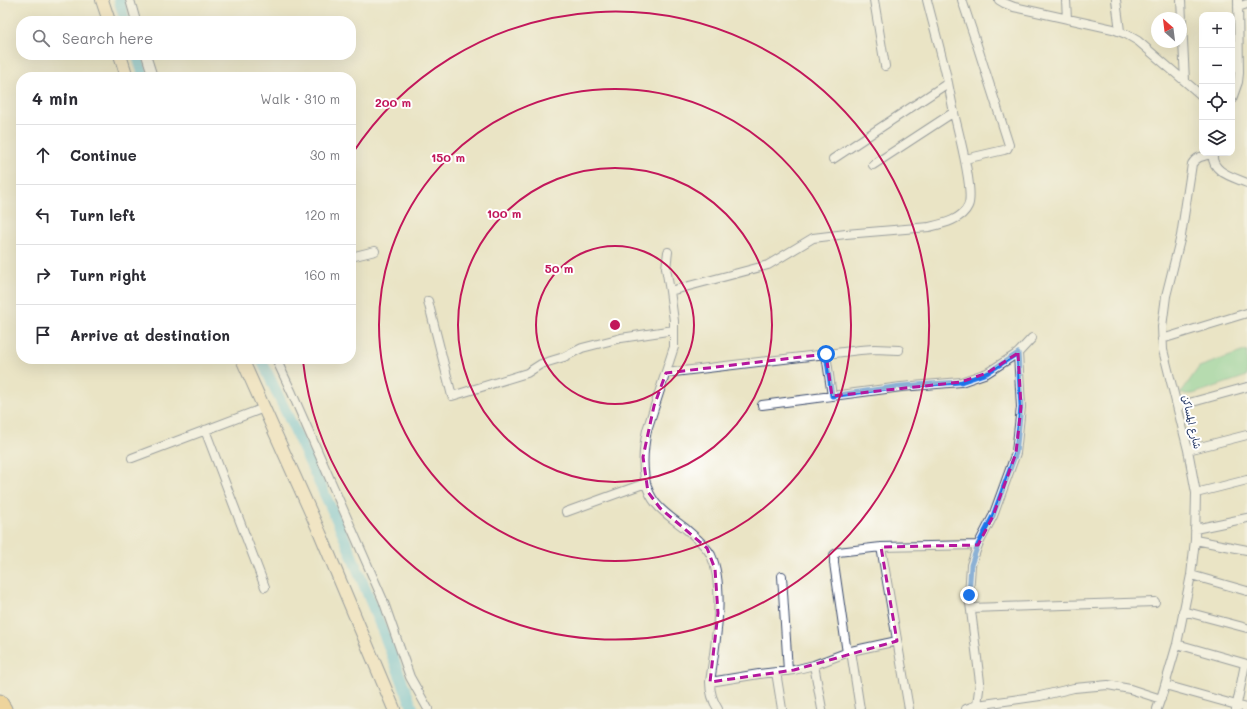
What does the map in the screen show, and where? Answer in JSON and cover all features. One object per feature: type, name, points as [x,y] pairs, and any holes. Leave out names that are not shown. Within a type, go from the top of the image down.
[{"type":"main road","points":[[0,701],[5,709]]},
{"type":"street","points":[[102,0],[107,16]]},
{"type":"street","points":[[130,0],[135,16]]},
{"type":"street","points":[[874,0],[885,66]]},
{"type":"street","points":[[670,291],[768,265],[813,238],[929,227],[953,220],[966,211],[969,205],[970,197],[965,159],[927,0]]},
{"type":"street","points":[[962,0],[1009,145],[1007,149],[1004,150],[965,159]]},
{"type":"street","points":[[999,0],[1004,3],[1120,31],[1138,41],[1199,93]]},
{"type":"street","points":[[1066,0],[1067,19]]},
{"type":"street","points":[[1116,0],[1120,31]]},
{"type":"street","points":[[1181,0],[1185,81]]},
{"type":"street","points":[[1235,88],[1243,62],[1238,3],[1247,4]]},
{"type":"street","points":[[122,60],[125,72]]},
{"type":"street","points":[[148,60],[151,72]]},
{"type":"street","points":[[833,159],[948,83]]},
{"type":"street","points":[[873,165],[954,112]]},
{"type":"street","name":"شارع المساكن","points":[[1157,709],[1161,700],[1176,644],[1190,575],[1195,540],[1196,493],[1178,406],[1163,350],[1162,326],[1166,296],[1181,236],[1192,164],[1195,159],[1204,156]]},
{"type":"street","points":[[1213,156],[1214,164],[1220,171],[1247,183]]},
{"type":"street","points":[[356,256],[375,251]]},
{"type":"street","points":[[668,252],[666,268],[674,330],[674,347],[654,406],[646,436],[644,456],[646,483],[651,497],[660,508],[697,538],[707,548],[712,557],[718,591],[718,613],[710,682],[713,702],[718,709]]},
{"type":"street","points":[[428,301],[452,396],[527,373],[540,364],[564,357],[582,348],[621,338],[674,330]]},
{"type":"street","points":[[1162,339],[1247,313]]},
{"type":"street","points":[[762,405],[901,386],[961,382],[987,373],[1018,353],[1032,338]]},
{"type":"street","points":[[666,373],[874,349],[899,350]]},
{"type":"street","points":[[977,705],[980,682],[969,595],[971,565],[978,545],[993,516],[1016,453],[1021,407],[1018,353]]},
{"type":"street","points":[[826,354],[832,396]]},
{"type":"street","points":[[244,364],[320,533],[394,709]]},
{"type":"street","points":[[278,364],[383,600],[410,677],[428,709]]},
{"type":"street","points":[[1178,406],[1247,387]]},
{"type":"street","points":[[132,458],[264,408]]},
{"type":"street","points":[[205,430],[265,587]]},
{"type":"street","points":[[1188,450],[1247,435]]},
{"type":"street","points":[[1196,493],[1247,480]]},
{"type":"street","points":[[566,512],[646,483]]},
{"type":"street","points":[[1195,529],[1247,518]]},
{"type":"street","points":[[1195,540],[1247,550]]},
{"type":"street","points":[[860,709],[849,652],[834,555],[838,552],[881,548],[978,545]]},
{"type":"street","points":[[881,548],[909,709]]},
{"type":"street","points":[[1190,575],[1247,591]]},
{"type":"street","points":[[782,576],[788,670]]},
{"type":"street","points":[[971,608],[1155,602]]},
{"type":"street","points":[[1183,611],[1247,628]]},
{"type":"street","points":[[710,682],[814,665],[849,652],[897,641]]},
{"type":"street","points":[[1176,644],[1246,664],[1236,707]]},
{"type":"street","points":[[814,665],[822,709]]},
{"type":"street","points":[[776,672],[782,709]]},
{"type":"street","points":[[966,709],[977,705],[1040,696],[1074,688],[1108,684],[1130,689],[1161,700]]},
{"type":"street","points":[[1165,685],[1236,707],[1247,708]]},
{"type":"highlighted area","points":[[1018,353],[1021,407],[1016,453],[993,516],[978,545],[881,547],[897,641],[794,670],[710,682],[718,613],[715,569],[707,548],[660,508],[648,492],[643,457],[654,406],[666,373],[826,354],[832,396],[961,382],[987,373]]},
{"type":"green space","points":[[1247,350],[1247,376],[1193,394],[1180,394],[1199,367]]},
{"type":"waterway","points":[[119,0],[124,16]]},
{"type":"waterway","points":[[139,60],[142,72]]},
{"type":"waterway","points":[[263,364],[340,527],[413,709]]},
{"type":"route","points":[[826,354],[832,396],[901,386],[961,382],[987,373],[1018,353],[1021,407],[1016,453],[993,516],[978,545],[971,565],[969,595]]}]
